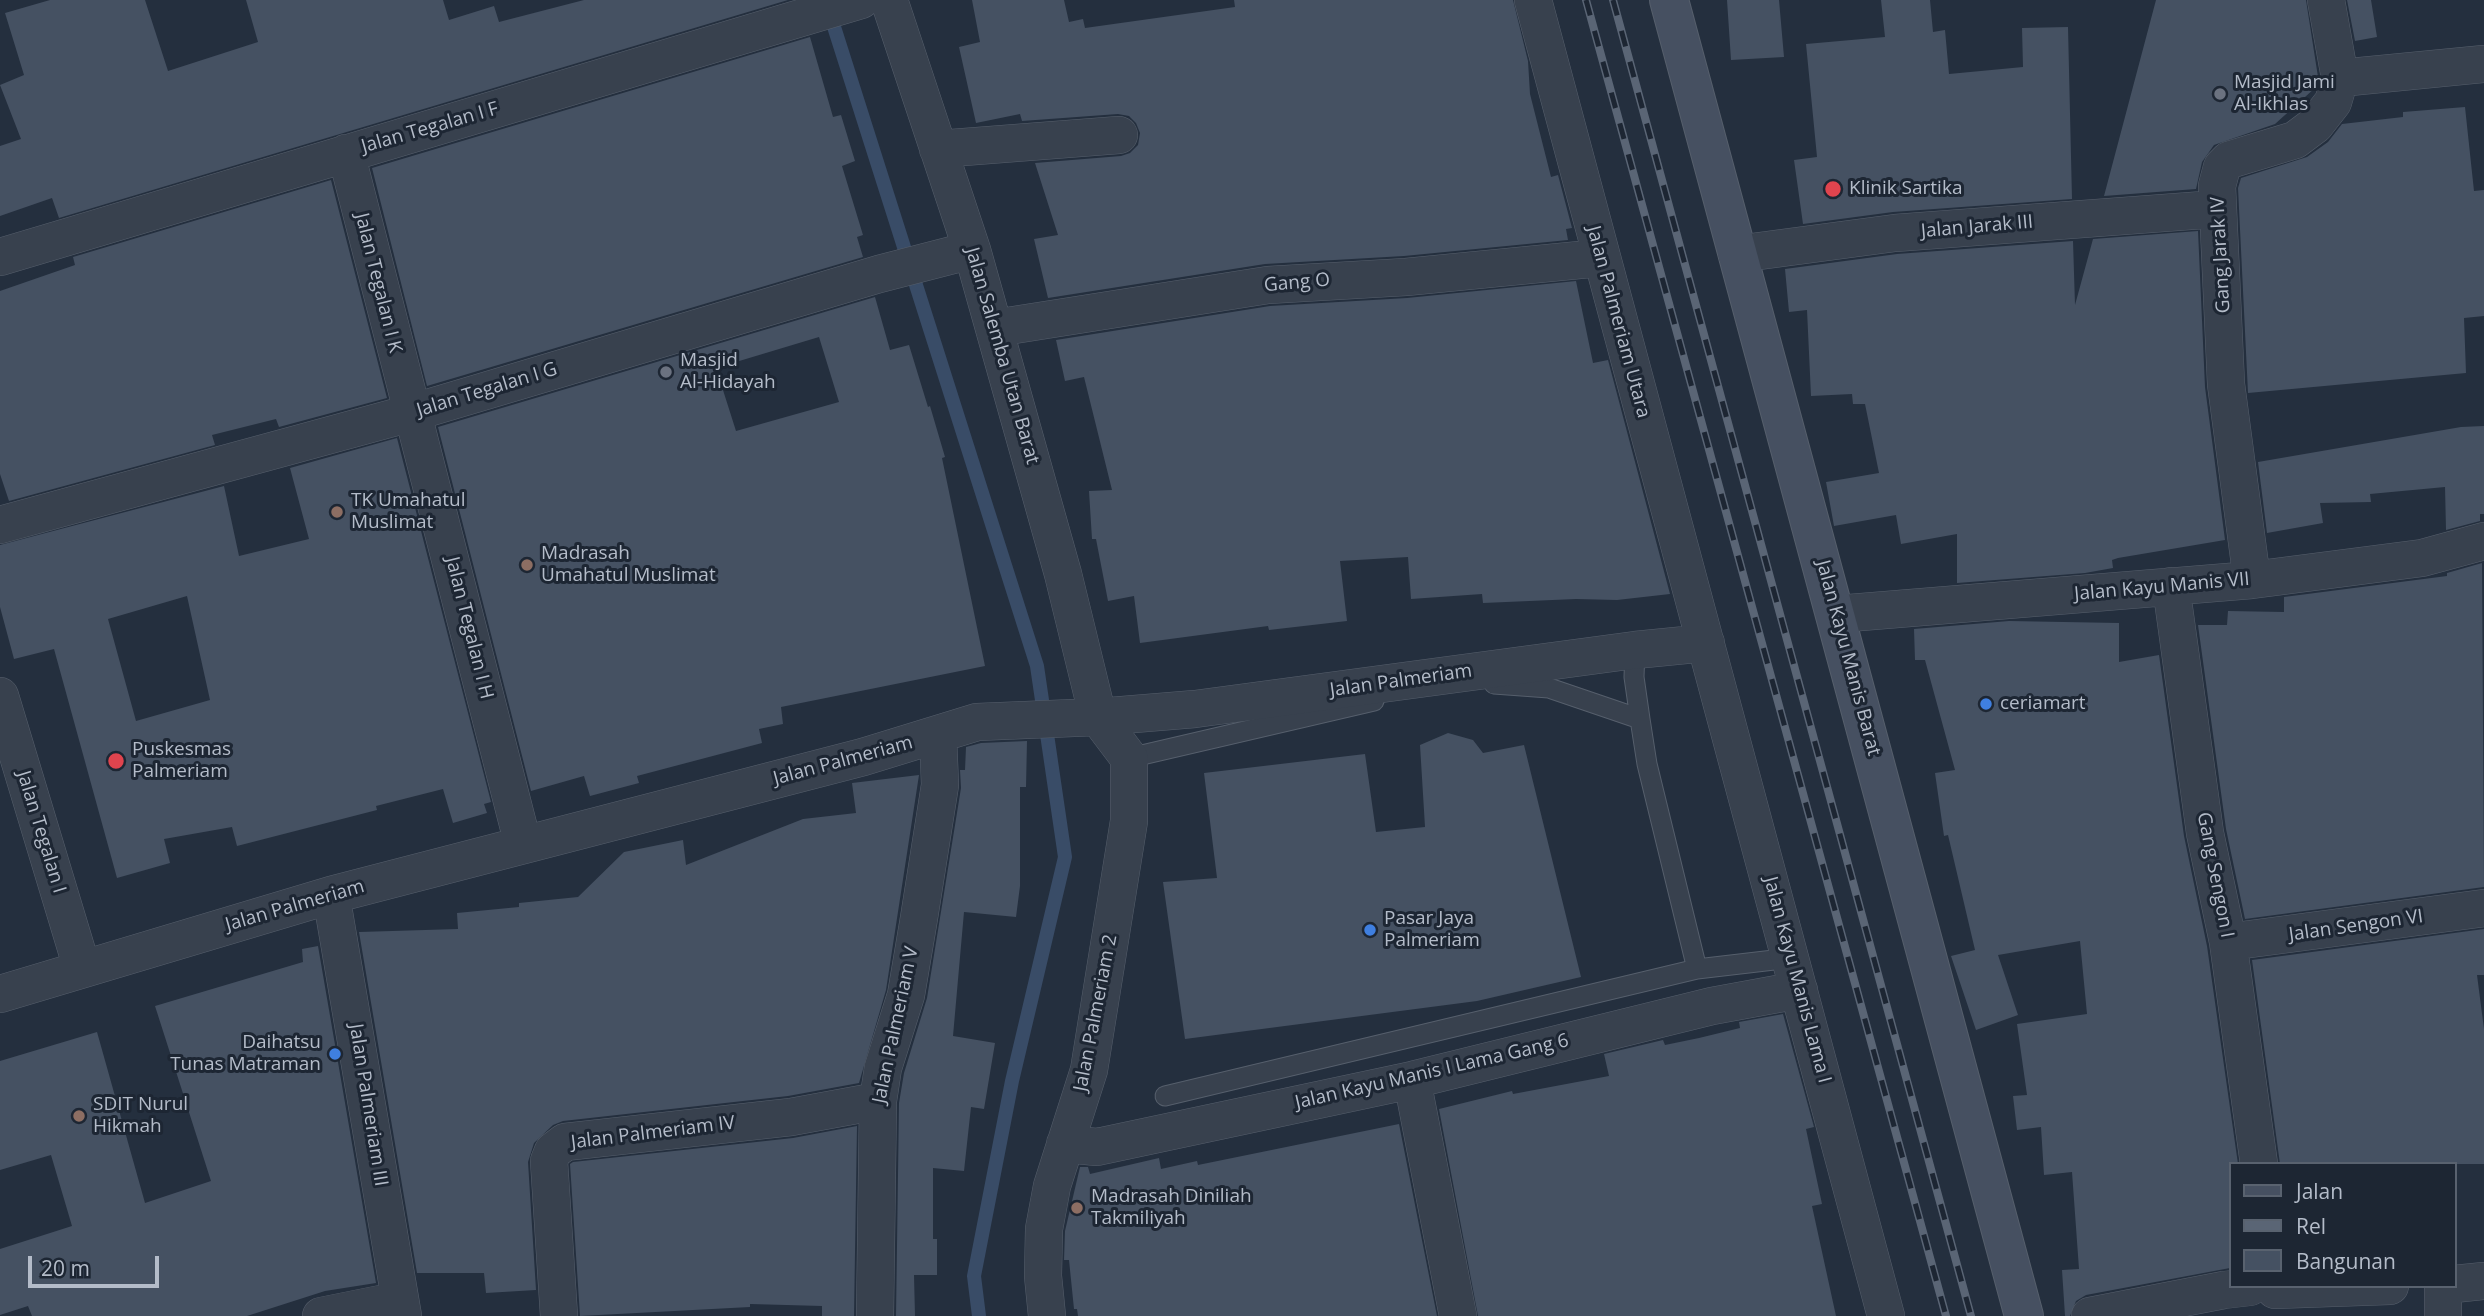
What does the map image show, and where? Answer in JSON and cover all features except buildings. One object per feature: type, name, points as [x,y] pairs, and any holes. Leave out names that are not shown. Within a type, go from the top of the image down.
[{"type":"street","name":"Jalan Palmeriam Utara","points":[[1533,0],[1600,258],[1706,643]]},
{"type":"street","name":"Jalan Kayu Manis Barat","points":[[1669,0],[1837,614],[2024,1316]]},
{"type":"street","points":[[2326,0],[2340,78],[2484,64]]},
{"type":"street","name":"Jalan Tegalan I F","points":[[0,257],[805,18],[882,2]]},
{"type":"street","name":"Jalan Salemba Utan Barat","points":[[882,2],[938,149],[995,328],[1063,573],[1087,717]]},
{"type":"street","name":"Gang Jarak IV","points":[[2252,580],[2226,384],[2217,209],[2222,167],[2242,154],[2295,140],[2315,125],[2333,102],[2340,78]]},
{"type":"street","points":[[938,149],[1119,135]]},
{"type":"street","name":"Jalan Tegalan I K","points":[[346,153],[411,413]]},
{"type":"street","name":"Jalan Jarak III","points":[[1737,254],[1895,233],[2217,209]]},
{"type":"street","name":"Jalan Tegalan I G","points":[[0,525],[411,413],[879,274],[972,250]]},
{"type":"street","name":"Gang O","points":[[995,328],[1268,285],[1406,277],[1600,258]]},
{"type":"street","name":"Jalan Tegalan I H","points":[[411,413],[418,425],[523,844]]},
{"type":"street","name":"Jalan Kayu Manis VII","points":[[1837,614],[2252,580],[2422,558],[2484,541]]},
{"type":"street","name":"Gang Sengon I","points":[[2171,586],[2205,833],[2228,942],[2259,1162]]},
{"type":"street","name":"Jalan Palmeriam","points":[[0,994],[331,895],[938,736],[977,722],[1195,709],[1635,650],[1706,643]]},
{"type":"street","name":"Jalan Kayu Manis Lama I","points":[[1706,643],[1886,1316]]},
{"type":"street","name":"Jalan Tegalan I","points":[[0,696],[82,968]]},
{"type":"street","points":[[1087,717],[1129,758]]},
{"type":"street","name":"Jalan Palmeriam V","points":[[875,1316],[878,1101],[883,1068],[906,995],[919,918],[940,785],[938,736]]},
{"type":"street","name":"Jalan Palmeriam 2","points":[[1047,1316],[1043,1276],[1044,1229],[1052,1186],[1090,1069],[1129,821],[1129,758]]},
{"type":"street","name":"Jalan Palmeriam III","points":[[331,895],[401,1308]]},
{"type":"street","name":"Jalan Sengon VI","points":[[2228,942],[2484,908]]},
{"type":"street","name":"Jalan Kayu Manis I Lama Gang 6","points":[[1065,1144],[1097,1147],[1412,1080],[1622,1026],[1795,974]]},
{"type":"street","points":[[1412,1080],[1458,1316]]},
{"type":"street","name":"Jalan Palmeriam IV","points":[[559,1316],[549,1161],[553,1151],[565,1142],[791,1117],[878,1101]]},
{"type":"street","points":[[2456,1284],[2484,1281]]},
{"type":"street","points":[[2090,1316],[2270,1295],[2363,1288]]},
{"type":"street","points":[[2443,1288],[2443,1316]]},
{"type":"street","points":[[321,1316],[401,1308]]},
{"type":"lane","points":[[1635,650],[1634,677],[1647,764],[1697,969]]},
{"type":"lane","points":[[1129,758],[1398,695],[1504,682],[1549,688],[1640,719]]},
{"type":"lane","points":[[1165,1096],[1697,969],[1795,974]]},
{"type":"waterway","points":[[829,11],[1037,666],[1065,857],[1012,1081],[974,1276],[979,1316]]},
{"type":"railway","points":[[1586,0],[1946,1316]]},
{"type":"railway","points":[[1613,0],[1971,1316]]},
{"type":"place","name":"Masjid Jami Al-Ikhlas","points":[[2220,94]]},
{"type":"place","name":"Klinik Sartika","points":[[1833,189]]},
{"type":"place","name":"Masjid Al-Hidayah","points":[[666,372]]},
{"type":"place","name":"TK Umahatul Muslimat","points":[[337,512]]},
{"type":"place","name":"Madrasah Umahatul Muslimat","points":[[527,565]]},
{"type":"place","name":"ceriamart","points":[[1986,704]]},
{"type":"place","name":"Puskesmas Palmeriam","points":[[116,761]]},
{"type":"place","name":"Pasar Jaya Palmeriam","points":[[1370,930]]},
{"type":"place","name":"Daihatsu Tunas Matraman","points":[[335,1054]]},
{"type":"place","name":"SDIT Nurul Hikmah","points":[[79,1116]]},
{"type":"place","name":"Madrasah Diniliah Takmiliyah","points":[[1077,1208]]}]
